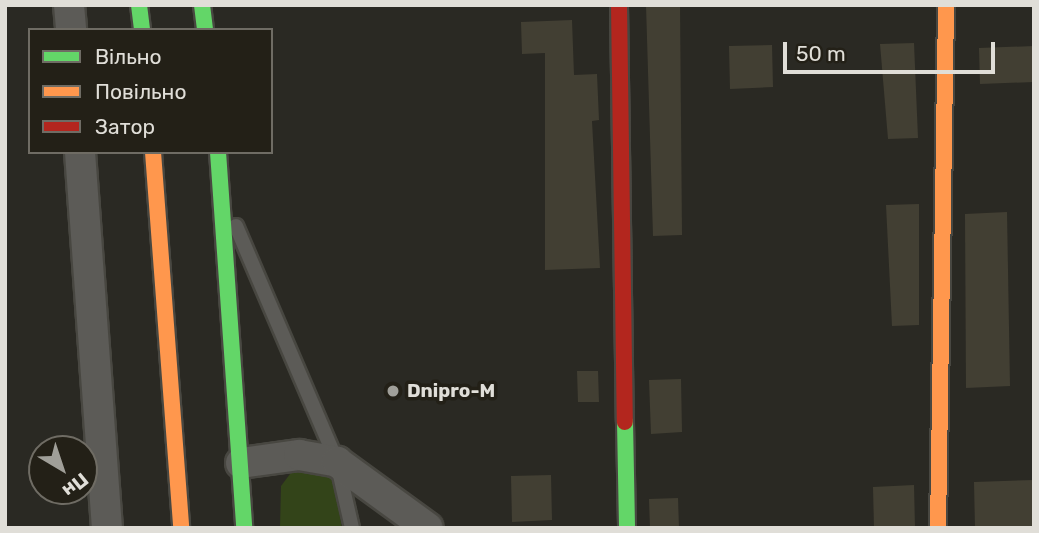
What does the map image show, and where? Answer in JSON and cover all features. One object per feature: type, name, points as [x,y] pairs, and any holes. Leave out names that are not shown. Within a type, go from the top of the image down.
[{"type":"main road","points":[[139,5],[142,28]]},
{"type":"main road","points":[[202,5],[205,28]]},
{"type":"main road","points":[[619,5],[627,528]]},
{"type":"main road","points":[[938,528],[946,5]]},
{"type":"main road","points":[[153,154],[181,528]]},
{"type":"main road","points":[[218,154],[244,528]]},
{"type":"street","points":[[69,5],[71,28]]},
{"type":"street","points":[[80,154],[107,528]]},
{"type":"street","points":[[241,463],[299,455],[337,462],[428,528]]},
{"type":"lane","points":[[223,198],[337,462],[352,528]]},
{"type":"green space","points":[[325,468],[334,481],[342,528],[280,528],[281,486],[293,470]]},
{"type":"building","points":[[646,5],[680,5],[682,235],[653,236]]},
{"type":"building","points":[[572,20],[574,75],[597,74],[599,120],[592,121],[600,268],[545,270],[545,53],[522,54],[521,22]]},
{"type":"building","points":[[914,43],[918,138],[888,139],[880,44]]},
{"type":"building","points":[[772,45],[773,87],[730,89],[729,46]]},
{"type":"building","points":[[1034,46],[1034,82],[980,84],[979,48]]},
{"type":"building","points":[[919,204],[919,325],[892,326],[886,205]]},
{"type":"building","points":[[1007,212],[1010,386],[966,388],[965,214]]},
{"type":"building","points":[[577,371],[598,371],[599,402],[578,402]]},
{"type":"building","points":[[681,379],[682,432],[651,434],[649,380]]},
{"type":"building","points":[[551,475],[552,520],[512,522],[511,476]]},
{"type":"building","points":[[1034,480],[1034,527],[975,528],[974,482]]},
{"type":"building","points":[[914,485],[915,528],[874,528],[873,487]]},
{"type":"building","points":[[678,498],[679,528],[650,528],[649,499]]},
{"type":"traffic: fast","points":[[139,5],[142,28]]},
{"type":"traffic: fast","points":[[202,5],[205,28]]},
{"type":"traffic: fast","points":[[218,154],[244,528]]},
{"type":"traffic: fast","points":[[625,422],[627,528]]},
{"type":"traffic: slow","points":[[938,528],[946,5]]},
{"type":"traffic: slow","points":[[153,154],[181,528]]},
{"type":"traffic: jam","points":[[619,5],[625,422]]},
{"type":"place","name":"Dnipro-M","points":[[393,391]]}]
